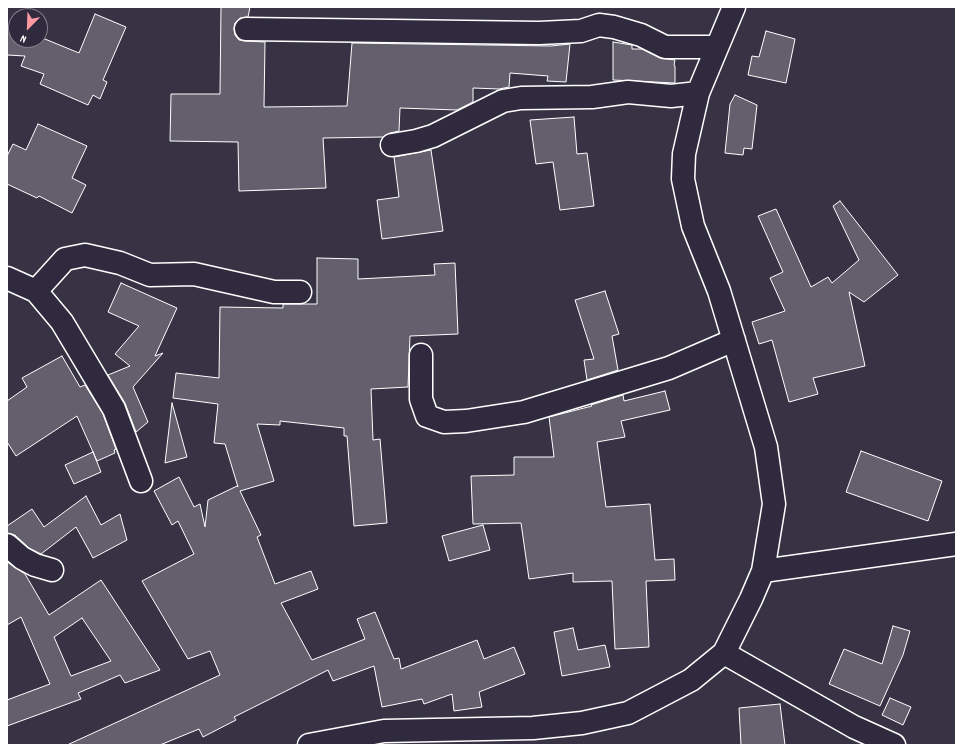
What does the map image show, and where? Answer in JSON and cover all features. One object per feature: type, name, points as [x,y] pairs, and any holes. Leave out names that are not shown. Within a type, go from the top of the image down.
[{"type":"street","points":[[309,745],[384,731],[533,737],[582,723],[628,713],[691,680],[724,653],[752,599],[763,570],[774,504],[766,448],[719,291],[693,226],[683,179],[684,154],[698,93],[734,7]]},
{"type":"street","points":[[246,29],[539,32],[581,31],[599,25],[614,27],[641,36],[665,47],[717,47]]},
{"type":"street","points":[[392,145],[416,141],[433,136],[503,101],[521,98],[592,97],[628,92],[671,96],[698,93]]},
{"type":"street","points":[[36,291],[65,259],[85,255],[120,263],[150,275],[194,274],[274,292],[300,292]]},
{"type":"street","points":[[7,278],[36,291],[62,322],[114,409],[141,481]]},
{"type":"street","points":[[421,355],[421,398],[427,416],[444,422],[466,421],[524,412],[669,368],[734,340]]},
{"type":"street","points":[[763,570],[956,544]]},
{"type":"street","points":[[7,545],[22,558],[35,565],[52,570]]},
{"type":"street","points":[[724,653],[855,736],[894,745]]},
{"type":"building","points":[[221,7],[250,7],[248,17],[240,18],[235,23],[234,28],[235,35],[239,40],[265,42],[264,107],[347,106],[352,43],[551,46],[570,44],[566,82],[547,81],[548,76],[510,73],[509,87],[499,89],[473,88],[473,102],[457,110],[400,108],[399,131],[390,133],[383,137],[323,138],[326,188],[239,191],[238,142],[170,141],[171,94],[220,94]]},
{"type":"building","points":[[95,14],[126,27],[103,80],[107,82],[100,99],[93,95],[88,105],[40,84],[44,74],[21,66],[25,56],[7,55],[7,26],[8,48],[48,48],[48,40],[79,53]]},
{"type":"building","points":[[766,31],[795,39],[786,83],[748,75],[752,56],[759,57]]},
{"type":"building","points":[[613,42],[632,45],[632,49],[642,49],[660,58],[675,60],[675,83],[613,80]]},
{"type":"building","points":[[735,95],[757,105],[752,149],[744,148],[743,155],[725,153],[730,104]]},
{"type":"building","points":[[574,117],[577,154],[587,153],[594,206],[560,210],[553,162],[536,164],[530,120]]},
{"type":"building","points":[[38,124],[87,146],[72,178],[86,185],[72,213],[39,196],[37,198],[7,184],[7,156],[13,144],[26,150]]},
{"type":"building","points":[[431,150],[443,231],[382,239],[377,200],[399,197],[394,157]]},
{"type":"building","points":[[840,201],[898,275],[864,302],[849,292],[865,366],[813,378],[818,394],[789,402],[772,340],[759,344],[752,322],[785,311],[770,278],[783,272],[758,216],[776,209],[811,287],[828,277],[832,283],[859,260],[833,206]]},
{"type":"building","points":[[317,258],[358,259],[358,279],[435,275],[434,264],[455,263],[458,334],[410,336],[408,387],[371,389],[373,440],[380,439],[387,523],[354,526],[347,436],[344,436],[344,428],[280,421],[280,425],[257,424],[274,481],[240,491],[261,535],[257,537],[275,584],[311,571],[318,589],[281,603],[312,660],[365,639],[357,619],[375,612],[394,659],[399,658],[401,669],[477,640],[484,659],[514,647],[525,674],[479,692],[482,707],[454,711],[452,694],[424,704],[422,699],[382,707],[374,666],[333,681],[328,670],[234,717],[236,720],[203,737],[199,729],[160,745],[67,745],[220,675],[210,651],[188,659],[142,581],[194,554],[178,521],[172,525],[154,491],[179,477],[194,507],[200,504],[205,527],[208,500],[237,486],[238,487],[225,444],[214,443],[218,404],[173,398],[176,373],[219,378],[220,307],[283,308],[283,304],[317,304]]},
{"type":"building","points":[[121,283],[177,308],[155,356],[163,353],[133,387],[148,422],[136,432],[125,403],[108,375],[130,366],[115,354],[139,326],[108,312]]},
{"type":"building","points":[[605,291],[619,334],[612,336],[618,370],[587,380],[584,360],[594,359],[575,300]]},
{"type":"building","points":[[62,356],[80,387],[85,385],[103,414],[116,449],[114,450],[115,453],[97,461],[77,416],[16,456],[7,442],[7,401],[27,387],[22,378]]},
{"type":"building","points":[[665,391],[670,410],[621,421],[625,437],[597,442],[606,507],[650,504],[655,560],[674,559],[675,580],[646,581],[649,647],[615,649],[612,581],[573,582],[573,573],[529,579],[521,523],[473,524],[471,476],[514,475],[514,457],[554,457],[549,417],[592,406],[591,405],[623,395],[624,401]]},
{"type":"building","points":[[172,403],[187,457],[165,463]]},
{"type":"building","points":[[861,451],[942,481],[928,521],[846,492]]},
{"type":"building","points":[[93,452],[101,472],[74,484],[65,465]]},
{"type":"building","points":[[86,496],[101,525],[120,514],[127,540],[93,558],[76,527],[41,554],[29,548],[15,535],[7,533],[7,526],[32,509],[44,527]]},
{"type":"building","points":[[483,525],[490,550],[449,561],[442,536]]},
{"type":"building","points":[[7,562],[25,574],[49,615],[101,580],[160,670],[125,683],[120,675],[78,693],[81,699],[7,726],[7,700],[50,684],[21,617],[7,625]],"holes":[[[82,618],[111,661],[71,676],[54,637]]]},
{"type":"building","points":[[893,626],[910,631],[903,655],[880,706],[829,684],[844,649],[882,664]]},
{"type":"building","points":[[573,628],[578,650],[605,645],[610,667],[562,676],[554,632]]},
{"type":"building","points":[[890,698],[911,707],[903,725],[882,715]]},
{"type":"building","points":[[780,704],[785,745],[741,745],[739,708]]}]
